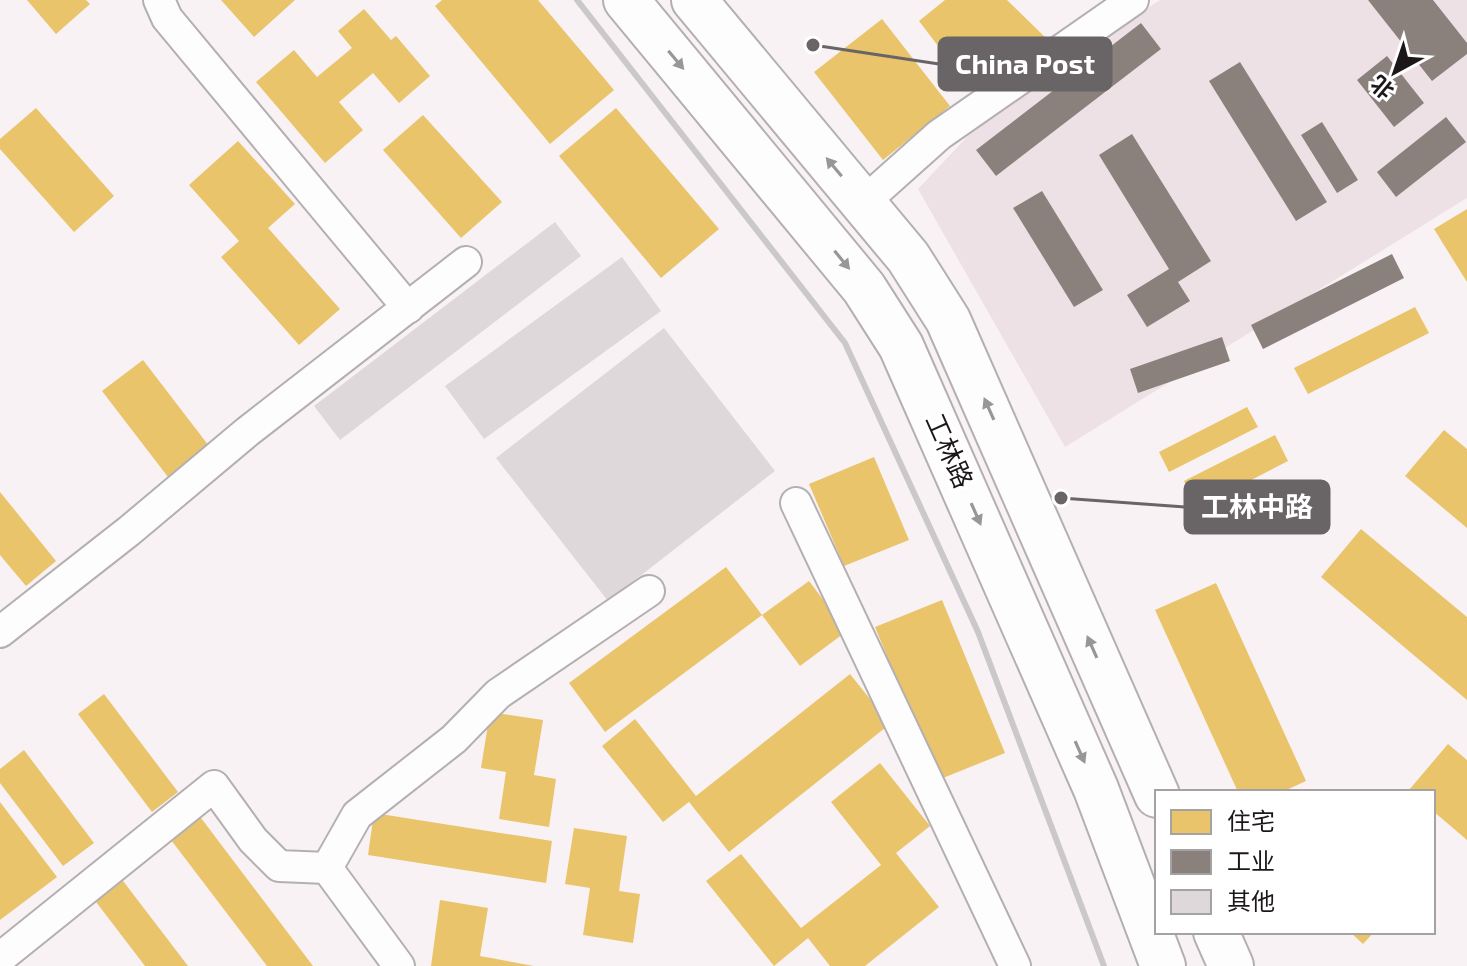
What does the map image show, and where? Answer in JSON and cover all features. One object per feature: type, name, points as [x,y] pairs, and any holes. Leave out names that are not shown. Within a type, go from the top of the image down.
[{"type":"highway","name":"工林路","points":[[626,0],[848,267],[901,346],[1096,789],[1163,966]]},
{"type":"highway","name":"工林路","points":[[694,0],[908,257],[948,320],[1155,790]]},
{"type":"highway","points":[[1217,934],[1231,966]]},
{"type":"street","points":[[159,0],[167,18],[408,308]]},
{"type":"street","points":[[864,202],[939,135],[1133,0]]},
{"type":"street","points":[[0,632],[247,432],[466,262]]},
{"type":"street","points":[[796,503],[1015,966]]},
{"type":"street","points":[[327,868],[357,815],[454,739],[498,694],[649,591]]},
{"type":"street","points":[[0,958],[214,786],[253,840],[279,866],[327,868]]},
{"type":"street","points":[[327,868],[399,966]]},
{"type":"shaded area","points":[[1160,0],[1467,0],[1467,198],[1065,447],[918,189],[997,105]]},
{"type":"building: 住宅","points":[[27,0],[86,0],[90,4],[56,34]]},
{"type":"building: 住宅","points":[[221,0],[295,0],[254,37]]},
{"type":"building: 住宅","points":[[442,0],[538,0],[614,90],[550,144],[435,6]]},
{"type":"building: 住宅","points":[[945,0],[1007,0],[1049,41],[977,97],[919,21]]},
{"type":"building: 住宅","points":[[364,9],[391,40],[396,36],[430,76],[399,103],[373,73],[339,102],[363,130],[325,163],[256,82],[294,50],[317,77],[352,48],[338,31]]},
{"type":"building: 住宅","points":[[882,19],[950,106],[883,160],[814,72]]},
{"type":"building: 住宅","points":[[36,108],[114,196],[74,232],[0,149],[0,139]]},
{"type":"building: 住宅","points":[[616,108],[719,229],[661,278],[559,156]]},
{"type":"building: 住宅","points":[[423,115],[502,202],[461,238],[383,150]]},
{"type":"building: 住宅","points":[[238,141],[295,204],[268,228],[340,309],[299,345],[221,257],[239,241],[189,185]]},
{"type":"building: 住宅","points":[[1467,209],[1467,282],[1434,229]]},
{"type":"building: 住宅","points":[[1415,307],[1429,333],[1308,394],[1294,368]]},
{"type":"building: 住宅","points":[[143,360],[209,446],[168,477],[102,391]]},
{"type":"building: 住宅","points":[[1247,407],[1258,427],[1169,472],[1159,452]]},
{"type":"building: 住宅","points":[[1444,430],[1467,449],[1467,528],[1405,476]]},
{"type":"building: 住宅","points":[[1275,435],[1288,461],[1197,508],[1184,481]]},
{"type":"building: 住宅","points":[[874,457],[909,540],[844,566],[809,484]]},
{"type":"building: 住宅","points":[[0,492],[56,561],[26,586],[0,555]]},
{"type":"building: 住宅","points":[[1361,529],[1467,617],[1467,700],[1321,577]]},
{"type":"building: 住宅","points":[[726,567],[762,615],[605,732],[569,683]]},
{"type":"building: 住宅","points":[[809,581],[847,631],[800,666],[762,615]]},
{"type":"building: 住宅","points":[[1216,583],[1306,781],[1286,790],[1237,790],[1155,610]]},
{"type":"building: 住宅","points":[[942,600],[1005,753],[938,780],[875,627]]},
{"type":"building: 住宅","points":[[850,674],[890,724],[729,852],[689,802],[663,822],[602,746],[635,719],[696,796]]},
{"type":"building: 住宅","points":[[104,694],[178,792],[152,812],[78,714]]},
{"type":"building: 住宅","points":[[490,712],[543,720],[534,775],[556,779],[549,827],[499,819],[506,772],[481,768]]},
{"type":"building: 住宅","points":[[1448,744],[1467,760],[1467,840],[1435,813],[1435,790],[1409,790]]},
{"type":"building: 住宅","points":[[24,750],[94,843],[63,866],[0,783],[0,769]]},
{"type":"building: 住宅","points":[[880,763],[930,826],[896,853],[939,907],[865,966],[830,966],[808,938],[774,966],[706,881],[741,854],[801,928],[881,865],[831,802]]},
{"type":"building: 住宅","points":[[0,802],[57,877],[0,920]]},
{"type":"building: 住宅","points":[[374,813],[552,841],[546,883],[368,855]]},
{"type":"building: 住宅","points":[[198,814],[313,966],[267,966],[168,836]]},
{"type":"building: 住宅","points":[[574,828],[627,836],[619,891],[640,894],[633,943],[583,935],[590,888],[565,884]]},
{"type":"building: 住宅","points":[[120,877],[188,966],[145,966],[93,898]]},
{"type":"building: 住宅","points":[[440,900],[488,908],[480,956],[534,966],[431,966]]},
{"type":"building: 住宅","points":[[1352,934],[1372,934],[1363,944]]},
{"type":"building: 工业","points":[[1368,0],[1433,0],[1467,43],[1467,54],[1432,81]]},
{"type":"building: 工业","points":[[1141,23],[1161,49],[996,176],[976,150]]},
{"type":"building: 工业","points":[[1387,56],[1424,103],[1394,127],[1357,80]]},
{"type":"building: 工业","points":[[1240,62],[1327,202],[1296,221],[1209,81]]},
{"type":"building: 工业","points":[[1446,117],[1466,142],[1396,197],[1377,172]]},
{"type":"building: 工业","points":[[1322,122],[1358,180],[1337,193],[1301,135]]},
{"type":"building: 工业","points":[[1132,134],[1211,261],[1178,282],[1190,301],[1147,327],[1127,295],[1169,269],[1099,155]]},
{"type":"building: 工业","points":[[1042,191],[1103,290],[1074,307],[1013,208]]},
{"type":"building: 工业","points":[[1392,254],[1404,278],[1263,349],[1251,325]]},
{"type":"building: 工业","points":[[1222,337],[1230,361],[1138,393],[1130,369]]},
{"type":"building: 其他","points":[[555,222],[581,256],[340,440],[314,406]]},
{"type":"building: 其他","points":[[622,257],[661,311],[484,439],[445,386]]},
{"type":"building: 其他","points":[[664,328],[775,471],[608,601],[496,458]]},
{"type":"railway","points":[[577,0],[845,343],[978,632],[1104,966]]},
{"type":"place","name":"China Post","points":[[813,45]]},
{"type":"place","name":"工林中路","points":[[1061,498]]}]
